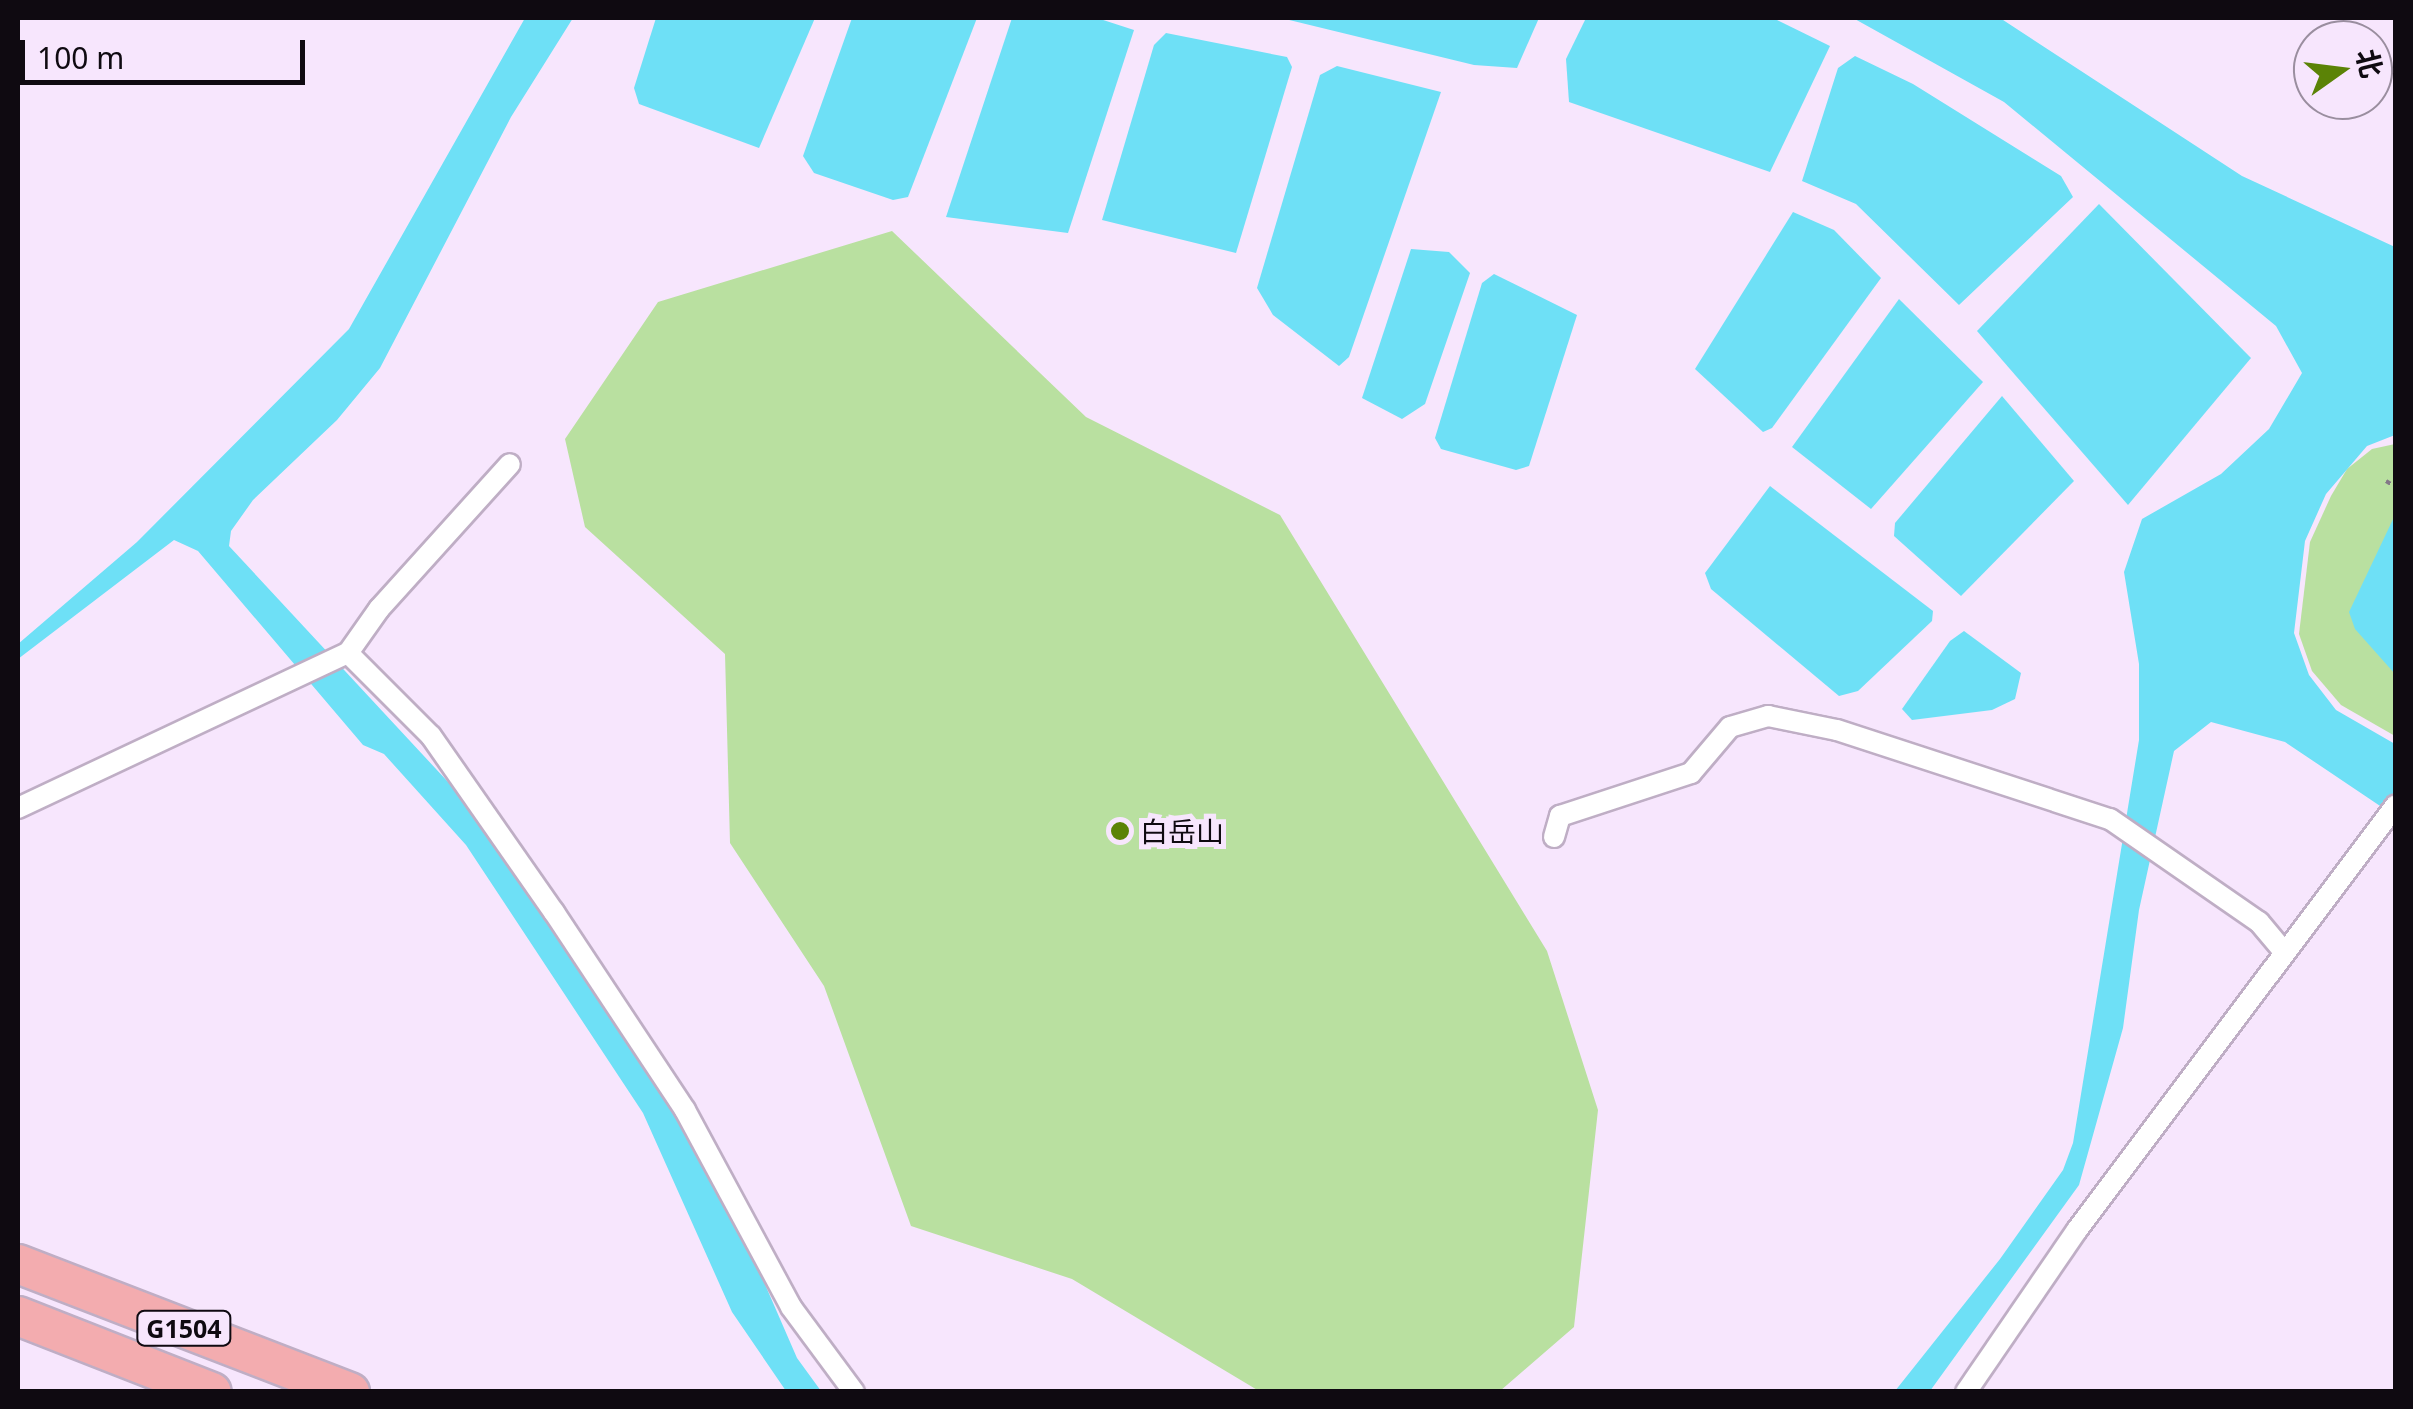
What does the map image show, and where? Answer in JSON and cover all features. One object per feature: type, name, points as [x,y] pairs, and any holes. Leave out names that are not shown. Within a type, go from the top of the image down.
[{"type":"highway","name":"G1504","points":[[18,1264],[350,1392]]},
{"type":"highway","name":"G1504","points":[[18,1316],[212,1392]]},
{"type":"street","points":[[18,808],[340,656],[510,464]]},
{"type":"street","points":[[340,656],[431,736],[554,912],[685,1110],[792,1307],[854,1392]]},
{"type":"street","points":[[1554,837],[1560,816],[1691,773],[1730,727],[1768,716],[1837,730],[2110,819],[2259,922],[2284,952]]},
{"type":"street","points":[[1966,1392],[2284,952],[2396,805]]},
{"type":"path","points":[[2386,480],[2396,486]]},
{"type":"green space","points":[[892,231],[1086,417],[1280,515],[1547,951],[1598,1110],[1574,1327],[1500,1391],[1259,1391],[1072,1279],[911,1226],[824,986],[730,843],[725,654],[585,527],[565,439],[658,302]]},
{"type":"green space","points":[[2395,444],[2395,736],[2341,705],[2312,671],[2299,634],[2310,542],[2331,496],[2347,469],[2372,449]]},
{"type":"water","points":[[525,18],[573,18],[511,117],[380,368],[337,420],[253,500],[231,531],[229,546],[462,797],[675,1108],[733,1211],[797,1358],[821,1391],[786,1391],[732,1312],[643,1113],[466,845],[384,754],[363,745],[198,551],[174,540],[18,659],[18,644],[137,542],[349,329]]},
{"type":"water","points":[[656,18],[815,18],[759,148],[639,104],[634,88]]},
{"type":"water","points":[[852,18],[977,18],[908,197],[893,200],[814,173],[803,156]]},
{"type":"water","points":[[1012,18],[1097,18],[1134,30],[1068,233],[946,217]]},
{"type":"water","points":[[1281,18],[1539,18],[1517,68],[1474,65]]},
{"type":"water","points":[[1586,18],[1773,18],[1830,46],[1770,172],[1569,102],[1566,59]]},
{"type":"water","points":[[1853,18],[2000,18],[2242,176],[2395,247],[2395,435],[2367,446],[2326,494],[2305,541],[2294,633],[2309,675],[2336,710],[2395,744],[2395,816],[2285,742],[2211,722],[2174,751],[2139,910],[2123,1028],[2079,1185],[1930,1391],[1895,1391],[2000,1259],[2063,1170],[2073,1143],[2139,740],[2139,664],[2124,572],[2142,519],[2221,474],[2269,429],[2302,373],[2276,326],[2004,102]]},
{"type":"water","points":[[1166,33],[1287,57],[1292,67],[1236,253],[1102,220],[1154,45]]},
{"type":"water","points":[[1855,56],[1913,84],[2061,176],[2073,197],[1959,305],[1856,204],[1802,181],[1838,68]]},
{"type":"water","points":[[1337,66],[1441,92],[1349,357],[1339,366],[1273,315],[1257,288],[1320,75]]},
{"type":"water","points":[[2099,204],[2251,358],[2128,505],[1977,331]]},
{"type":"water","points":[[1793,212],[1834,230],[1881,278],[1772,428],[1763,432],[1695,369]]},
{"type":"water","points":[[1411,249],[1449,252],[1470,273],[1425,404],[1402,419],[1362,398]]},
{"type":"water","points":[[1494,274],[1577,315],[1529,466],[1516,470],[1441,449],[1435,438],[1482,283]]},
{"type":"water","points":[[1899,299],[1983,382],[1871,509],[1792,447]]},
{"type":"water","points":[[2002,396],[2074,481],[1961,596],[1894,536],[1895,523]]},
{"type":"water","points":[[1770,486],[1933,611],[1932,621],[1858,691],[1839,696],[1711,589],[1705,573]]},
{"type":"water","points":[[2395,515],[2395,674],[2355,629],[2349,612]]},
{"type":"water","points":[[1964,631],[2021,673],[2015,699],[1992,710],[1912,720],[1902,709],[1950,641]]},
{"type":"place","name":"白岳山","points":[[1120,831]]}]
